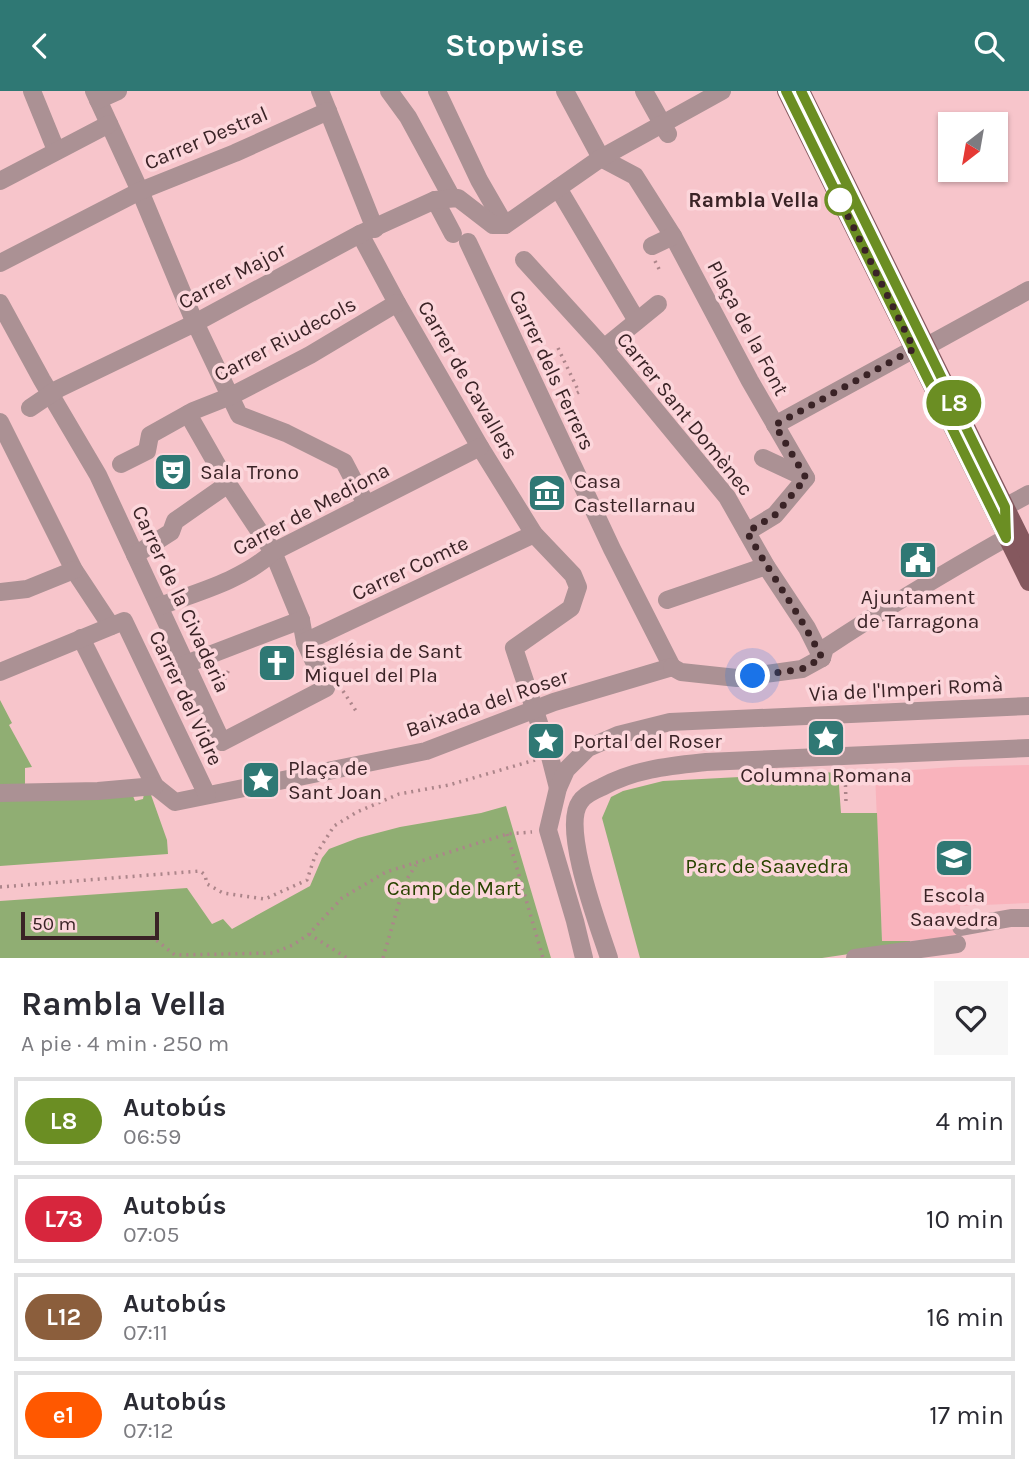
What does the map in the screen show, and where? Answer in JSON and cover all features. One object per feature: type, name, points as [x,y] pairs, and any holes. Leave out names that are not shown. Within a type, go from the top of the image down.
[{"type":"main road","points":[[786,91],[1029,555]]},
{"type":"main road","points":[[801,91],[1006,538],[1029,582]]},
{"type":"main road","points":[[1005,507],[1029,539]]},
{"type":"street","points":[[32,91],[56,150]]},
{"type":"street","points":[[118,91],[96,95],[140,191],[195,323],[239,415],[286,433],[344,462],[366,504]]},
{"type":"street","name":"Carrer de Cavallers","points":[[320,91],[367,232],[397,303],[534,534],[573,575],[578,587],[571,608],[514,648],[534,709]]},
{"type":"street","name":"Carrer dels Ferrers","points":[[388,91],[408,117],[460,238],[672,667]]},
{"type":"street","points":[[437,91],[479,180],[505,225]]},
{"type":"street","points":[[565,91],[601,158]]},
{"type":"street","points":[[644,91],[665,129]]},
{"type":"street","points":[[443,199],[466,202],[493,225],[505,225],[601,158],[665,129],[722,91]]},
{"type":"street","name":"Carrer Destral","points":[[0,263],[140,191],[235,153],[328,111]]},
{"type":"street","points":[[0,181],[109,124]]},
{"type":"street","name":"Plaça de la Font","points":[[601,158],[635,176],[673,236],[806,478]]},
{"type":"street","points":[[558,188],[637,321]]},
{"type":"street","name":"Carrer Major","points":[[30,408],[46,387],[195,323],[291,269],[443,199]]},
{"type":"street","points":[[652,246],[673,236]]},
{"type":"street","name":"Carrer Sant Domènec","points":[[524,260],[604,348],[727,497],[766,566],[807,628],[822,658]]},
{"type":"street","points":[[775,425],[1029,290]]},
{"type":"street","name":"Carrer de la Civaderia","points":[[0,303],[46,387],[100,474],[222,742],[326,688],[305,642]]},
{"type":"street","name":"Carrer Riudecols","points":[[121,464],[147,450],[150,435],[190,412],[230,396],[310,355],[397,303]]},
{"type":"street","points":[[604,348],[658,304]]},
{"type":"street","points":[[190,412],[205,446],[273,552],[301,620],[305,642]]},
{"type":"street","name":"Carrer del Vidre","points":[[3,421],[74,570],[118,624],[207,795]]},
{"type":"street","name":"Carrer de Mediona","points":[[160,606],[225,582],[266,559],[273,552],[480,447]]},
{"type":"street","points":[[747,532],[775,515],[806,478],[763,458]]},
{"type":"street","points":[[135,555],[171,532],[175,521],[228,484]]},
{"type":"street","points":[[672,667],[681,672],[737,678],[802,669],[822,658],[825,648],[848,633],[1006,538],[1005,507],[1029,494]]},
{"type":"street","name":"Carrer Comte","points":[[305,642],[534,534]]},
{"type":"street","points":[[667,600],[766,566]]},
{"type":"street","points":[[0,592],[27,589],[74,570]]},
{"type":"street","points":[[186,664],[301,620]]},
{"type":"street","points":[[0,672],[118,624]]},
{"type":"street","points":[[80,638],[155,786],[175,802],[207,795]]},
{"type":"street","name":"Baixada del Roser","points":[[207,795],[426,751],[554,702],[672,667]]},
{"type":"street","name":"Via de l'Imperi Romà","points":[[558,788],[566,770],[588,748],[618,735],[670,722],[1029,706]]},
{"type":"street","points":[[534,709],[558,788],[548,830],[584,958]]},
{"type":"street","points":[[609,958],[578,857],[574,820],[580,802],[623,775],[659,767],[706,762],[853,766],[1029,748]]},
{"type":"street","points":[[0,793],[98,791],[155,786]]},
{"type":"street","points":[[855,958],[959,935],[1011,918],[1029,918]]},
{"type":"street","points":[[575,921],[590,958]]},
{"type":"path","points":[[547,410],[579,392],[558,348]]},
{"type":"path","points":[[208,713],[242,642]]},
{"type":"path","points":[[0,887],[200,871],[205,875],[207,884],[223,893],[265,899],[307,880],[315,856],[334,825],[357,812],[399,794],[449,785],[546,742]]},
{"type":"path","points":[[846,803],[853,766]]},
{"type":"path","points":[[152,936],[175,956],[274,955],[309,934],[342,898],[386,872],[507,834],[548,830]]},
{"type":"path","points":[[507,834],[543,958]]},
{"type":"path","points":[[383,958],[405,882],[418,863]]},
{"type":"path","points":[[309,934],[347,958]]},
{"type":"shaded area","name":"Escola Saavedra","points":[[1029,765],[1029,903],[960,906],[961,936],[882,941],[875,773]]},
{"type":"green space","points":[[0,700],[12,723],[9,725],[32,767],[25,768],[25,784],[0,785]]},
{"type":"green space","name":"Parc de Saavedra","points":[[838,772],[841,813],[877,813],[882,941],[910,941],[910,945],[822,958],[640,958],[602,818],[611,797],[623,791],[663,781]]},
{"type":"green space","points":[[150,792],[167,840],[168,854],[0,866],[0,800],[133,796],[135,801],[143,799],[144,794]]},
{"type":"green space","name":"Camp de Mart","points":[[506,806],[551,958],[0,958],[0,901],[187,888],[212,924],[223,919],[232,929],[310,886],[322,858],[329,849],[400,827]]},
{"type":"bus line","name":"L8","points":[[786,91],[1006,538],[1005,507],[801,91]]},
{"type":"place","name":"Rambla Vella","points":[[840,200]]},
{"type":"place","name":"Sala Trono","points":[[173,472]]},
{"type":"place","name":"Casa Castellarnau","points":[[547,493]]},
{"type":"place","name":"Ajuntament de Tarragona","points":[[918,560]]},
{"type":"place","name":"Església de Sant Miquel del Pla","points":[[277,663]]},
{"type":"place","name":"Columna Romana","points":[[826,738]]},
{"type":"place","name":"Portal del Roser","points":[[546,741]]},
{"type":"place","name":"Plaça de Sant Joan","points":[[261,780]]},
{"type":"place","name":"Escola Saavedra","points":[[954,858]]},
{"type":"route","points":[[753,676],[802,669],[822,658],[807,628],[747,532],[775,515],[806,478],[775,425],[914,349],[840,200]]}]
